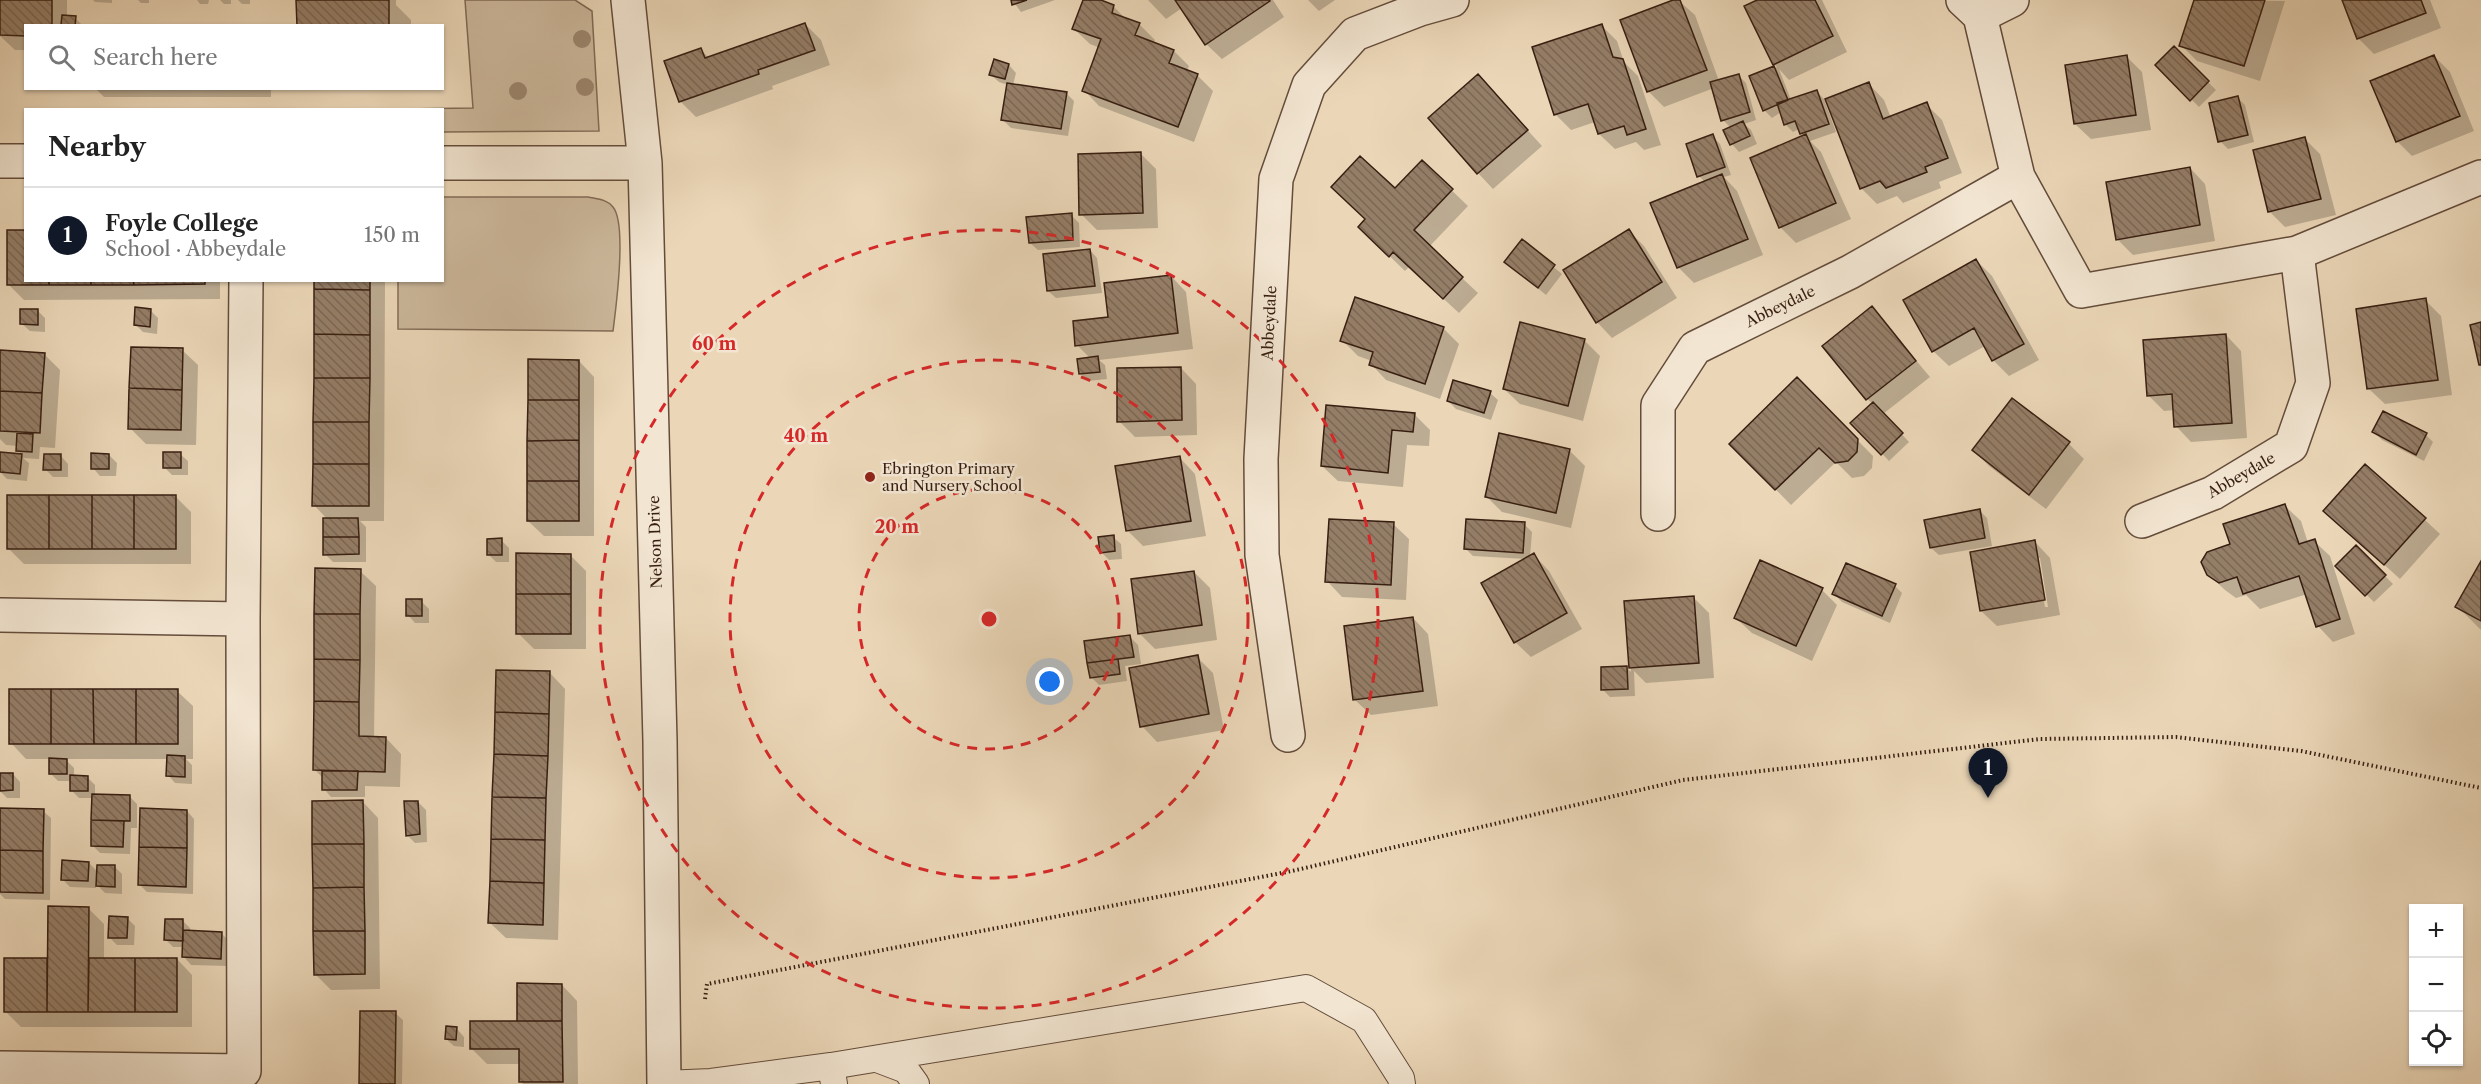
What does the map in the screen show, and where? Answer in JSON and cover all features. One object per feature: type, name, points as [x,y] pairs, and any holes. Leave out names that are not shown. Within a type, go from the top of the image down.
[{"type":"street","name":"Nelson Drive","points":[[628,0],[645,163],[660,741],[664,1084]]},
{"type":"street","name":"Abbeydale","points":[[1288,735],[1262,555],[1261,459],[1276,179],[1309,85],[1355,34],[1420,9],[1452,0]]},
{"type":"street","points":[[2012,0],[1972,8],[2018,177],[2081,291],[2297,253],[2481,177]]},
{"type":"street","points":[[0,161],[24,161]]},
{"type":"street","points":[[444,163],[645,163]]},
{"type":"street","name":"Abbeydale","points":[[1658,514],[1658,405],[1695,348],[1850,272],[2018,177]]},
{"type":"street","name":"Abbeydale","points":[[2142,521],[2213,493],[2291,446],[2313,383],[2297,253]]},
{"type":"street","points":[[0,1068],[244,1071],[243,619],[246,282]]},
{"type":"street","points":[[0,615],[243,619]]},
{"type":"lane","points":[[664,1084],[833,1075],[877,1059],[1306,988],[1364,1020],[1401,1078],[1402,1084]]},
{"type":"lane","points":[[877,1059],[906,1070],[916,1084]]},
{"type":"path","points":[[704,1006],[707,984],[1292,871],[1683,780],[2040,739],[2176,737],[2301,751],[2481,788]]},
{"type":"shaded area","points":[[465,0],[575,0],[592,11],[599,131],[444,132],[444,108],[473,108]]},
{"type":"shaded area","points":[[444,197],[588,197],[608,202],[613,207],[617,216],[620,248],[613,331],[398,329],[398,282],[444,282]]},
{"type":"building","points":[[0,0],[52,0],[52,24],[24,24],[24,36],[0,35]]},
{"type":"building","points":[[296,0],[389,0],[389,24],[297,24]]},
{"type":"building","points":[[1011,0],[1027,0],[1012,5]]},
{"type":"building","points":[[1083,0],[1101,0],[1114,5],[1112,13],[1140,23],[1135,35],[1174,50],[1169,63],[1198,74],[1178,127],[1082,91],[1101,39],[1072,29]]},
{"type":"building","points":[[1175,0],[1269,0],[1270,1],[1205,45]]},
{"type":"building","points":[[1673,0],[1680,0],[1707,70],[1647,92],[1620,20]]},
{"type":"building","points":[[1757,0],[1815,0],[1833,36],[1773,65],[1744,6]]},
{"type":"building","points":[[2194,0],[2265,0],[2244,66],[2179,46]]},
{"type":"building","points":[[2342,0],[2421,0],[2426,13],[2357,39]]},
{"type":"building","points":[[62,15],[76,16],[75,24],[61,24]]},
{"type":"building","points":[[805,23],[815,50],[758,70],[759,74],[679,102],[664,61],[701,48],[705,58]]},
{"type":"building","points":[[1602,24],[1613,57],[1623,59],[1646,129],[1627,135],[1624,126],[1598,134],[1588,104],[1554,115],[1532,47]]},
{"type":"building","points":[[2174,46],[2209,81],[2190,101],[2155,65]]},
{"type":"building","points":[[2127,55],[2136,115],[2074,124],[2065,65]]},
{"type":"building","points":[[2434,55],[2460,116],[2396,142],[2370,81]]},
{"type":"building","points":[[994,59],[1009,64],[1005,79],[989,75]]},
{"type":"building","points":[[1774,66],[1788,100],[1763,111],[1749,76]]},
{"type":"building","points":[[1478,74],[1528,130],[1477,174],[1428,118]]},
{"type":"building","points":[[1739,74],[1750,112],[1721,121],[1710,82]]},
{"type":"building","points":[[1869,82],[1883,119],[1927,102],[1948,158],[1925,167],[1927,172],[1886,188],[1880,181],[1860,189],[1825,99]]},
{"type":"building","points":[[1007,83],[1067,92],[1061,129],[1001,120]]},
{"type":"building","points":[[1817,90],[1829,124],[1800,134],[1795,121],[1784,125],[1777,103]]},
{"type":"building","points":[[2238,96],[2248,135],[2218,142],[2209,103]]},
{"type":"building","points":[[1743,121],[1750,136],[1730,145],[1723,130]]},
{"type":"building","points":[[1713,134],[1725,167],[1697,177],[1686,144]]},
{"type":"building","points":[[1806,134],[1836,203],[1779,228],[1750,158]]},
{"type":"building","points":[[2305,137],[2321,199],[2268,212],[2253,150]]},
{"type":"building","points":[[1141,152],[1143,213],[1079,215],[1078,154]]},
{"type":"building","points":[[1360,156],[1395,188],[1422,160],[1453,189],[1414,230],[1463,277],[1443,299],[1393,252],[1389,257],[1358,227],[1365,219],[1331,187]]},
{"type":"building","points":[[2190,167],[2200,225],[2116,240],[2106,182]]},
{"type":"building","points":[[1722,174],[1748,239],[1677,268],[1650,203]]},
{"type":"building","points":[[1072,213],[1073,240],[1029,243],[1026,217]]},
{"type":"building","points":[[1629,229],[1662,282],[1596,323],[1563,270]]},
{"type":"building","points":[[7,230],[24,230],[24,282],[49,282],[49,285],[7,285]]},
{"type":"building","points":[[1522,239],[1555,265],[1538,288],[1504,262]]},
{"type":"building","points":[[1090,249],[1095,286],[1047,291],[1043,254]]},
{"type":"building","points":[[1976,259],[2024,344],[1992,361],[1974,328],[1932,352],[1903,300]]},
{"type":"building","points":[[1171,275],[1178,333],[1075,346],[1073,321],[1108,317],[1104,283]]},
{"type":"building","points":[[49,282],[91,282],[91,285],[49,285]]},
{"type":"building","points":[[91,282],[133,282],[134,285],[91,285]]},
{"type":"building","points":[[133,282],[205,282],[205,284],[134,285]]},
{"type":"building","points":[[314,282],[370,282],[370,290],[314,289]]},
{"type":"building","points":[[314,289],[370,290],[370,335],[314,334]]},
{"type":"building","points":[[1355,297],[1444,327],[1425,384],[1369,365],[1373,352],[1340,341]]},
{"type":"building","points":[[2426,298],[2438,380],[2367,389],[2356,309]]},
{"type":"building","points":[[1872,306],[1916,361],[1866,400],[1822,346]]},
{"type":"building","points":[[135,307],[151,309],[150,327],[134,325]]},
{"type":"building","points":[[20,309],[38,309],[38,325],[20,324]]},
{"type":"building","points":[[1520,322],[1585,339],[1568,406],[1503,389]]},
{"type":"building","points":[[2481,322],[2481,365],[2479,365],[2470,325]]},
{"type":"building","points":[[314,334],[370,335],[370,378],[314,378]]},
{"type":"building","points":[[2226,334],[2232,423],[2174,427],[2172,394],[2147,396],[2143,340]]},
{"type":"building","points":[[131,347],[183,348],[182,390],[129,388]]},
{"type":"building","points":[[0,350],[45,353],[42,393],[0,391]]},
{"type":"building","points":[[1098,356],[1100,372],[1079,374],[1077,359]]},
{"type":"building","points":[[528,359],[579,360],[579,400],[528,400]]},
{"type":"building","points":[[1181,367],[1182,420],[1117,422],[1117,368]]},
{"type":"building","points":[[1797,377],[1858,439],[1857,452],[1848,461],[1835,463],[1819,448],[1775,490],[1729,444]]},
{"type":"building","points":[[314,378],[370,378],[369,422],[313,422]]},
{"type":"building","points":[[1453,380],[1491,391],[1484,413],[1447,401]]},
{"type":"building","points":[[129,388],[182,390],[181,430],[128,429]]},
{"type":"building","points":[[0,391],[42,393],[40,433],[0,431]]},
{"type":"building","points":[[2012,398],[2070,442],[2029,495],[1972,450]]},
{"type":"building","points":[[528,400],[579,400],[579,440],[527,441]]},
{"type":"building","points":[[1873,402],[1903,433],[1881,455],[1850,423]]},
{"type":"building","points":[[1326,405],[1415,413],[1413,432],[1392,430],[1388,473],[1321,466]]},
{"type":"building","points":[[2383,411],[2427,433],[2416,455],[2372,432]]},
{"type":"building","points":[[313,422],[369,422],[369,464],[313,464]]},
{"type":"building","points":[[17,433],[33,434],[32,452],[16,451]]},
{"type":"building","points":[[1499,433],[1570,449],[1556,513],[1485,497]]},
{"type":"building","points":[[579,440],[579,481],[527,481],[527,441]]},
{"type":"building","points":[[0,452],[22,454],[20,474],[0,472]]},
{"type":"building","points":[[163,452],[181,452],[181,468],[163,468]]},
{"type":"building","points":[[91,453],[109,454],[109,469],[91,469]]},
{"type":"building","points":[[44,454],[61,454],[61,470],[43,470]]},
{"type":"building","points":[[1180,456],[1191,521],[1126,531],[1115,466]]},
{"type":"building","points":[[313,464],[369,464],[369,506],[312,506]]},
{"type":"building","points":[[2365,464],[2426,518],[2384,565],[2323,511]]},
{"type":"building","points":[[527,481],[579,481],[579,521],[527,521]]},
{"type":"building","points":[[7,495],[49,495],[49,549],[7,549]]},
{"type":"building","points":[[49,495],[92,495],[92,549],[49,549]]},
{"type":"building","points":[[92,495],[134,495],[134,549],[92,549]]},
{"type":"building","points":[[134,495],[176,495],[176,549],[134,549]]},
{"type":"building","points":[[2285,504],[2299,544],[2315,539],[2340,619],[2316,627],[2299,576],[2243,594],[2237,577],[2219,583],[2207,575],[2201,562],[2207,552],[2230,544],[2223,524]]},
{"type":"building","points":[[1980,509],[1985,538],[1930,548],[1924,520]]},
{"type":"building","points":[[323,518],[358,518],[359,537],[323,537]]},
{"type":"building","points":[[1329,519],[1394,522],[1391,585],[1325,582]]},
{"type":"building","points":[[1466,519],[1525,522],[1523,553],[1464,549]]},
{"type":"building","points":[[1114,535],[1115,551],[1100,553],[1098,537]]},
{"type":"building","points":[[323,537],[359,537],[359,554],[323,555]]},
{"type":"building","points":[[502,538],[502,555],[487,555],[487,539]]},
{"type":"building","points":[[2035,540],[2045,600],[1980,611],[1970,552]]},
{"type":"building","points":[[2356,545],[2386,575],[2365,596],[2335,566]]},
{"type":"building","points":[[516,553],[571,554],[571,594],[516,594]]},
{"type":"building","points":[[1534,553],[1567,613],[1514,643],[1481,583]]},
{"type":"building","points":[[1760,560],[1823,588],[1796,646],[1734,618]]},
{"type":"building","points":[[2481,561],[2481,621],[2455,607]]},
{"type":"building","points":[[1846,563],[1896,584],[1882,616],[1832,594]]},
{"type":"building","points":[[315,568],[361,569],[360,614],[314,614]]},
{"type":"building","points":[[1194,571],[1202,625],[1138,634],[1131,579]]},
{"type":"building","points":[[516,594],[571,594],[571,634],[516,634]]},
{"type":"building","points":[[1694,596],[1699,663],[1629,668],[1624,601]]},
{"type":"building","points":[[406,599],[422,599],[422,616],[406,616]]},
{"type":"building","points":[[314,614],[360,614],[360,660],[314,659]]},
{"type":"building","points":[[1413,617],[1423,691],[1353,700],[1344,626]]},
{"type":"building","points":[[1130,635],[1134,657],[1087,663],[1084,641]]},
{"type":"building","points":[[1198,655],[1209,714],[1140,727],[1129,668]]},
{"type":"building","points":[[314,659],[360,660],[359,702],[314,701]]},
{"type":"building","points":[[1118,659],[1120,674],[1090,678],[1087,663]]},
{"type":"building","points":[[1627,666],[1628,689],[1601,690],[1601,667]]},
{"type":"building","points":[[496,670],[550,671],[549,714],[495,712]]},
{"type":"building","points":[[9,689],[51,689],[51,744],[9,744]]},
{"type":"building","points":[[51,689],[93,689],[94,744],[51,744]]},
{"type":"building","points":[[93,689],[136,689],[136,744],[94,744]]},
{"type":"building","points":[[136,689],[178,689],[178,744],[136,744]]},
{"type":"building","points":[[314,701],[359,702],[359,736],[386,737],[385,772],[313,770]]},
{"type":"building","points":[[495,712],[549,714],[548,756],[494,754]]},
{"type":"building","points":[[494,754],[548,756],[546,798],[492,797]]},
{"type":"building","points":[[167,755],[185,756],[185,777],[166,776]]},
{"type":"building","points":[[49,758],[67,759],[67,774],[49,774]]},
{"type":"building","points":[[322,771],[358,771],[357,790],[322,790]]},
{"type":"building","points":[[0,773],[13,773],[13,790],[0,791]]},
{"type":"building","points":[[70,775],[88,776],[88,791],[70,791]]},
{"type":"building","points":[[92,794],[130,795],[130,821],[91,820]]},
{"type":"building","points":[[492,797],[546,798],[545,840],[491,839]]},
{"type":"building","points":[[363,800],[364,844],[312,844],[312,801]]},
{"type":"building","points":[[404,801],[418,801],[420,834],[406,836]]},
{"type":"building","points":[[0,808],[44,809],[43,851],[0,850]]},
{"type":"building","points":[[140,808],[187,810],[187,848],[139,847]]},
{"type":"building","points":[[91,820],[124,821],[123,847],[91,846]]},
{"type":"building","points":[[491,839],[545,840],[544,883],[490,881]]},
{"type":"building","points":[[312,844],[364,844],[364,887],[313,888]]},
{"type":"building","points":[[139,847],[187,848],[186,887],[138,885]]},
{"type":"building","points":[[0,850],[43,851],[43,893],[0,892]]},
{"type":"building","points":[[62,860],[89,862],[88,881],[61,880]]},
{"type":"building","points":[[97,865],[115,865],[115,887],[96,886]]},
{"type":"building","points":[[490,881],[544,883],[543,925],[488,923]]},
{"type":"building","points":[[364,887],[365,931],[313,931],[313,888]]},
{"type":"building","points":[[48,906],[89,907],[88,1012],[47,1012]]},
{"type":"building","points":[[109,916],[128,917],[127,938],[108,938]]},
{"type":"building","points":[[165,919],[183,919],[183,941],[164,940]]},
{"type":"building","points":[[183,930],[222,932],[221,959],[182,957]]},
{"type":"building","points":[[313,931],[365,931],[365,974],[314,975]]},
{"type":"building","points":[[4,958],[47,958],[47,1012],[4,1012]]},
{"type":"building","points":[[89,958],[135,958],[135,1012],[88,1012]]},
{"type":"building","points":[[135,958],[177,958],[177,1012],[135,1012]]},
{"type":"building","points":[[517,983],[562,984],[562,1021],[517,1021]]},
{"type":"building","points":[[360,1011],[396,1011],[395,1084],[359,1084]]},
{"type":"building","points":[[470,1021],[562,1021],[563,1082],[519,1082],[519,1049],[470,1049]]},
{"type":"building","points":[[446,1026],[457,1027],[456,1040],[445,1039]]},
{"type":"place","name":"Ebrington Primary and Nursery School","points":[[870,477]]},
{"type":"place","name":"Foyle College","points":[[1988,798]]}]
